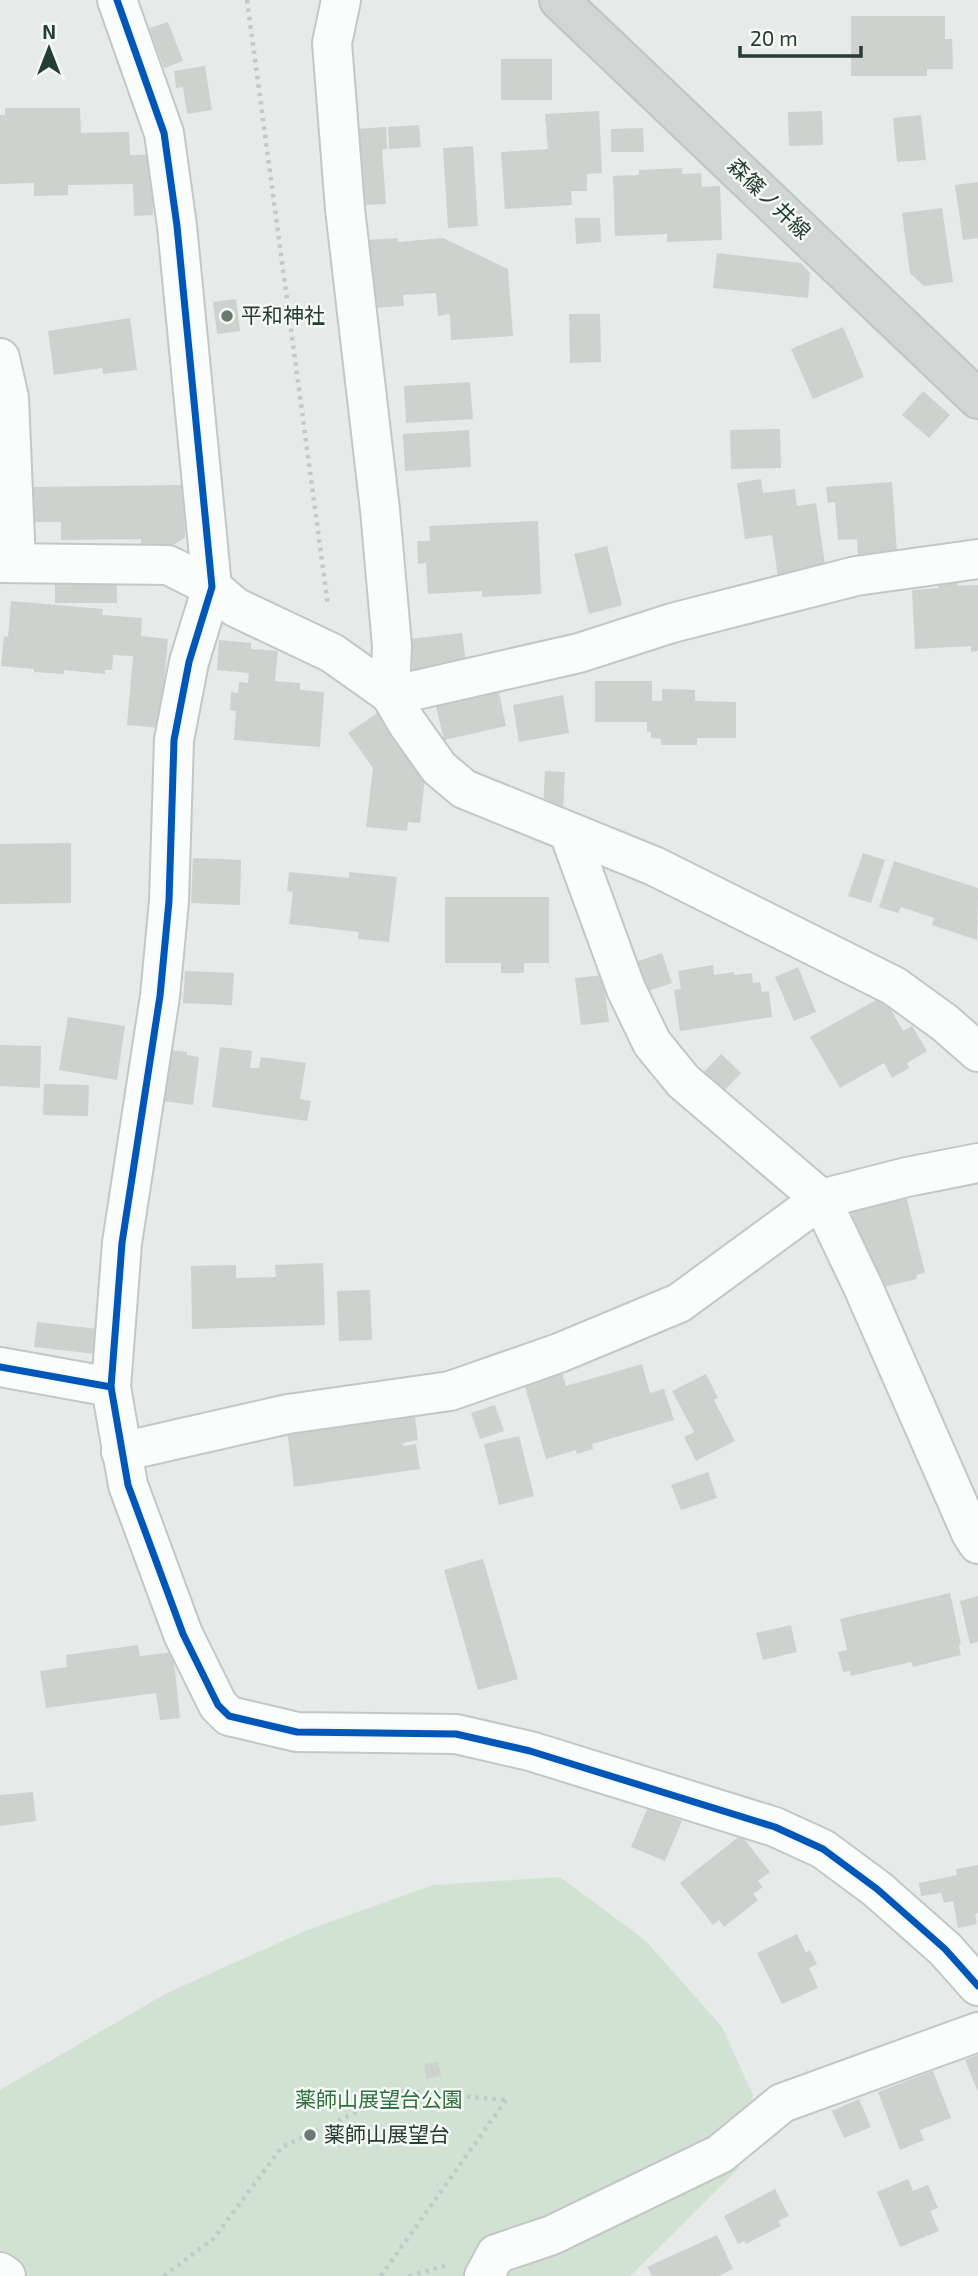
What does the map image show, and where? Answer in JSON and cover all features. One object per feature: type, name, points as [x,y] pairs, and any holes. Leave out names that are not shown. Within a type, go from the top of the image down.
[{"type":"main road","name":"森篠ノ井線","points":[[559,0],[978,398]]},
{"type":"street","points":[[117,0],[163,133],[177,226],[212,587],[189,662],[174,740],[169,901],[160,996],[122,1242],[111,1387],[128,1485],[183,1633],[218,1705],[229,1716],[297,1732],[456,1734],[530,1751],[775,1827],[823,1849],[877,1889],[945,1948],[978,1986]]},
{"type":"street","points":[[341,0],[332,43],[345,209],[382,523],[392,646],[390,694]]},
{"type":"street","points":[[0,358],[9,398],[8,563],[168,565],[212,587],[235,607],[332,653],[390,694],[439,768],[464,789],[654,866],[894,986],[945,1023],[978,1052]]},
{"type":"street","points":[[390,694],[579,653],[673,623],[856,576],[978,559]]},
{"type":"street","points":[[569,833],[626,989],[652,1043],[683,1081],[821,1199],[978,1544]]},
{"type":"street","points":[[121,1452],[288,1414],[450,1391],[559,1353],[679,1303],[821,1199],[907,1177],[978,1163]]},
{"type":"street","points":[[0,1367],[111,1387]]},
{"type":"street","points":[[484,2276],[496,2254],[552,2235],[720,2154],[782,2103],[978,2032]]},
{"type":"street","points":[[0,2272],[6,2276]]},
{"type":"path","points":[[247,0],[332,653]]},
{"type":"path","points":[[250,313],[288,307]]},
{"type":"path","points":[[164,2276],[214,2238],[282,2147],[402,2091],[506,2100],[381,2276]]},
{"type":"green space","name":"薬師山展望台公園","points":[[560,1877],[645,1940],[722,2027],[753,2095],[739,2168],[630,2276],[0,2276],[0,2090],[167,1993],[305,1931],[433,1885]]},
{"type":"building","points":[[851,16],[945,16],[945,39],[952,39],[953,69],[927,69],[927,76],[851,76]]},
{"type":"building","points":[[168,22],[183,61],[164,68],[149,28]]},
{"type":"building","points":[[501,59],[552,59],[552,100],[501,100]]},
{"type":"building","points":[[205,66],[212,110],[187,114],[183,87],[176,88],[174,71]]},
{"type":"building","points":[[5,108],[80,108],[81,133],[129,132],[130,155],[152,155],[153,215],[134,216],[133,184],[68,185],[68,195],[34,196],[34,183],[0,184],[0,115],[5,115]]},
{"type":"building","points":[[599,111],[602,173],[587,174],[587,191],[571,191],[572,205],[505,209],[501,152],[548,149],[545,114]]},
{"type":"building","points":[[822,111],[823,145],[789,146],[788,112]]},
{"type":"building","points":[[921,115],[926,160],[897,162],[893,118]]},
{"type":"building","points":[[419,125],[421,147],[389,149],[388,127]]},
{"type":"building","points":[[386,127],[387,149],[382,150],[386,204],[362,205],[357,129]]},
{"type":"building","points":[[643,128],[644,152],[611,152],[611,129]]},
{"type":"building","points":[[473,146],[478,226],[448,228],[443,148]]},
{"type":"building","points":[[682,168],[682,174],[701,173],[702,187],[720,186],[722,240],[667,242],[667,234],[615,236],[613,176],[639,175],[639,170]]},
{"type":"building","points":[[978,182],[978,238],[963,240],[955,185]]},
{"type":"building","points":[[942,208],[953,282],[924,286],[910,273],[902,213]]},
{"type":"building","points":[[575,218],[600,218],[601,242],[576,244]]},
{"type":"building","points":[[398,238],[398,242],[443,238],[508,269],[513,336],[451,340],[450,314],[438,316],[436,293],[403,295],[404,306],[372,308],[367,240]]},
{"type":"building","points":[[717,253],[801,263],[810,273],[808,298],[713,288]]},
{"type":"building","name":"平和神社","points":[[236,299],[240,331],[217,334],[213,302]]},
{"type":"building","points":[[569,314],[600,314],[601,362],[570,363]]},
{"type":"building","points":[[130,318],[137,370],[103,374],[102,368],[54,375],[48,331]]},
{"type":"building","points":[[843,327],[864,377],[813,399],[791,349]]},
{"type":"building","points":[[470,382],[473,419],[406,423],[404,386]]},
{"type":"building","points":[[923,391],[950,415],[929,438],[902,415]]},
{"type":"building","points":[[780,429],[781,468],[731,469],[730,430]]},
{"type":"building","points":[[469,430],[471,467],[405,471],[403,434]]},
{"type":"building","points":[[761,479],[763,493],[795,489],[797,506],[816,503],[826,571],[778,578],[772,535],[745,539],[737,483]]},
{"type":"building","points":[[892,482],[897,553],[858,555],[857,539],[838,540],[835,502],[828,503],[826,487]]},
{"type":"building","points":[[184,485],[185,538],[171,546],[141,547],[141,539],[61,540],[61,522],[30,522],[30,487]]},
{"type":"building","points":[[538,521],[541,594],[482,597],[482,591],[428,594],[426,563],[418,564],[417,541],[430,541],[429,526]]},
{"type":"building","points":[[607,546],[622,605],[589,614],[574,554]]},
{"type":"building","points":[[55,581],[117,581],[117,603],[55,603]]},
{"type":"building","points":[[958,582],[958,586],[978,585],[978,651],[971,652],[971,646],[915,649],[912,590],[938,588],[938,583]]},
{"type":"building","points":[[11,601],[103,609],[102,615],[142,618],[141,636],[168,639],[160,728],[127,725],[133,656],[113,655],[112,670],[105,670],[105,674],[64,670],[64,674],[34,672],[34,669],[1,666],[4,636],[8,637]]},
{"type":"building","points":[[462,633],[466,664],[413,671],[410,639]]},
{"type":"building","points":[[219,640],[251,643],[251,649],[278,651],[275,681],[300,683],[300,690],[324,692],[320,747],[234,740],[236,711],[230,710],[231,692],[238,693],[239,682],[248,683],[249,673],[217,670]]},
{"type":"building","points":[[595,681],[652,681],[652,701],[662,701],[662,689],[695,690],[695,701],[736,702],[736,738],[697,738],[697,745],[661,745],[661,739],[651,738],[651,732],[647,732],[647,722],[595,722]]},
{"type":"building","points":[[498,688],[506,726],[444,740],[435,702]]},
{"type":"building","points":[[563,695],[569,733],[519,742],[513,705]]},
{"type":"building","points":[[379,712],[425,778],[420,823],[408,822],[407,831],[366,827],[373,768],[348,733]]},
{"type":"building","points":[[545,771],[565,772],[563,809],[543,808]]},
{"type":"building","points":[[71,843],[71,903],[0,904],[0,844]]},
{"type":"building","points":[[863,853],[885,860],[871,903],[848,896]]},
{"type":"building","points":[[193,858],[241,860],[240,905],[191,903]]},
{"type":"building","points":[[894,861],[978,888],[977,940],[932,925],[934,918],[901,907],[898,913],[879,907]]},
{"type":"building","points":[[289,872],[349,878],[349,872],[397,877],[389,942],[358,939],[359,932],[289,924],[293,892],[287,891]]},
{"type":"building","points":[[445,897],[549,897],[549,963],[524,963],[524,973],[501,973],[501,963],[445,963]]},
{"type":"building","points":[[662,953],[672,983],[642,993],[632,963]]},
{"type":"building","points":[[713,965],[714,975],[752,973],[753,983],[760,982],[762,992],[769,991],[772,1017],[680,1031],[674,990],[681,989],[678,971]]},
{"type":"building","points":[[798,967],[816,1012],[794,1021],[775,977]]},
{"type":"building","points":[[185,971],[234,973],[232,1005],[183,1003]]},
{"type":"building","points":[[603,975],[609,1022],[581,1025],[575,978]]},
{"type":"building","points":[[883,996],[903,1031],[912,1026],[927,1051],[907,1063],[909,1068],[892,1078],[884,1063],[840,1088],[810,1037]]},
{"type":"building","points":[[68,1017],[125,1026],[117,1080],[59,1070]]},
{"type":"building","points":[[0,1045],[41,1046],[40,1088],[0,1086]]},
{"type":"building","points":[[220,1047],[252,1051],[250,1068],[259,1068],[261,1057],[306,1063],[300,1099],[311,1101],[307,1121],[212,1107]]},
{"type":"building","points":[[169,1050],[187,1052],[187,1055],[199,1057],[193,1105],[162,1101]]},
{"type":"building","points":[[721,1054],[741,1073],[721,1094],[701,1075]]},
{"type":"building","points":[[44,1084],[89,1085],[88,1116],[43,1115]]},
{"type":"building","points":[[906,1195],[925,1273],[916,1275],[917,1279],[875,1289],[865,1243],[859,1245],[851,1208]]},
{"type":"building","points":[[323,1263],[325,1325],[192,1329],[191,1266],[236,1265],[236,1278],[276,1277],[275,1265]]},
{"type":"building","points":[[370,1290],[372,1340],[339,1341],[337,1291]]},
{"type":"building","points":[[37,1322],[98,1329],[96,1354],[34,1347]]},
{"type":"building","points":[[642,1364],[650,1393],[664,1389],[674,1420],[592,1444],[593,1449],[577,1454],[576,1450],[546,1459],[524,1383],[562,1372],[566,1386]]},
{"type":"building","points":[[706,1374],[718,1398],[714,1400],[735,1441],[696,1461],[684,1437],[694,1432],[672,1391]]},
{"type":"building","points":[[495,1405],[504,1431],[480,1439],[471,1413]]},
{"type":"building","points":[[415,1417],[418,1440],[403,1443],[403,1446],[416,1444],[420,1469],[294,1487],[287,1430],[318,1429]]},
{"type":"building","points":[[519,1436],[534,1496],[499,1505],[484,1444]]},
{"type":"building","points":[[708,1472],[717,1498],[681,1510],[671,1485]]},
{"type":"building","points":[[483,1559],[518,1679],[478,1690],[444,1570]]},
{"type":"building","points":[[950,1593],[961,1655],[913,1667],[911,1662],[851,1676],[850,1671],[843,1672],[838,1652],[847,1650],[840,1619]]},
{"type":"building","points":[[978,1596],[978,1642],[970,1644],[960,1601]]},
{"type":"building","points":[[791,1625],[797,1652],[763,1660],[756,1633]]},
{"type":"building","points":[[138,1645],[140,1656],[173,1652],[180,1718],[160,1720],[156,1693],[46,1708],[40,1671],[67,1667],[66,1655]]},
{"type":"building","points":[[33,1792],[36,1821],[0,1826],[0,1795]]},
{"type":"building","points":[[648,1807],[682,1821],[665,1861],[631,1847]]},
{"type":"building","points":[[741,1835],[770,1872],[758,1881],[763,1887],[753,1894],[758,1900],[724,1927],[719,1920],[713,1925],[680,1883]]},
{"type":"building","points":[[978,1865],[978,1913],[975,1914],[977,1924],[958,1928],[953,1901],[944,1903],[941,1893],[921,1896],[919,1883],[957,1875],[956,1869]]},
{"type":"building","points":[[797,1934],[806,1953],[810,1950],[817,1964],[809,1968],[818,1988],[782,2004],[757,1953]]},
{"type":"building","points":[[978,2055],[978,2092],[965,2060]]},
{"type":"building","points":[[438,2062],[441,2076],[426,2079],[424,2064]]},
{"type":"building","points":[[933,2071],[951,2118],[920,2130],[924,2140],[900,2150],[878,2092]]},
{"type":"building","points":[[859,2099],[871,2127],[844,2138],[832,2111]]},
{"type":"building","points":[[908,2179],[913,2191],[928,2185],[938,2208],[930,2211],[939,2231],[900,2247],[877,2192]]},
{"type":"building","points":[[775,2189],[789,2216],[778,2221],[781,2226],[746,2244],[744,2241],[738,2244],[724,2216]]},
{"type":"building","points":[[717,2235],[733,2269],[718,2276],[652,2276],[647,2267]]},
{"type":"cycle path","points":[[111,1387],[122,1243],[160,996],[169,901],[174,740],[189,662],[212,587],[177,226],[164,133],[117,0]]},
{"type":"cycle path","points":[[0,1367],[111,1387],[128,1485],[183,1634],[218,1705],[229,1716],[297,1732],[456,1734],[530,1751],[775,1827],[823,1849],[877,1889],[945,1949],[978,1986]]},
{"type":"place","name":"平和神社","points":[[227,316]]},
{"type":"place","name":"薬師山展望台","points":[[310,2135]]}]
